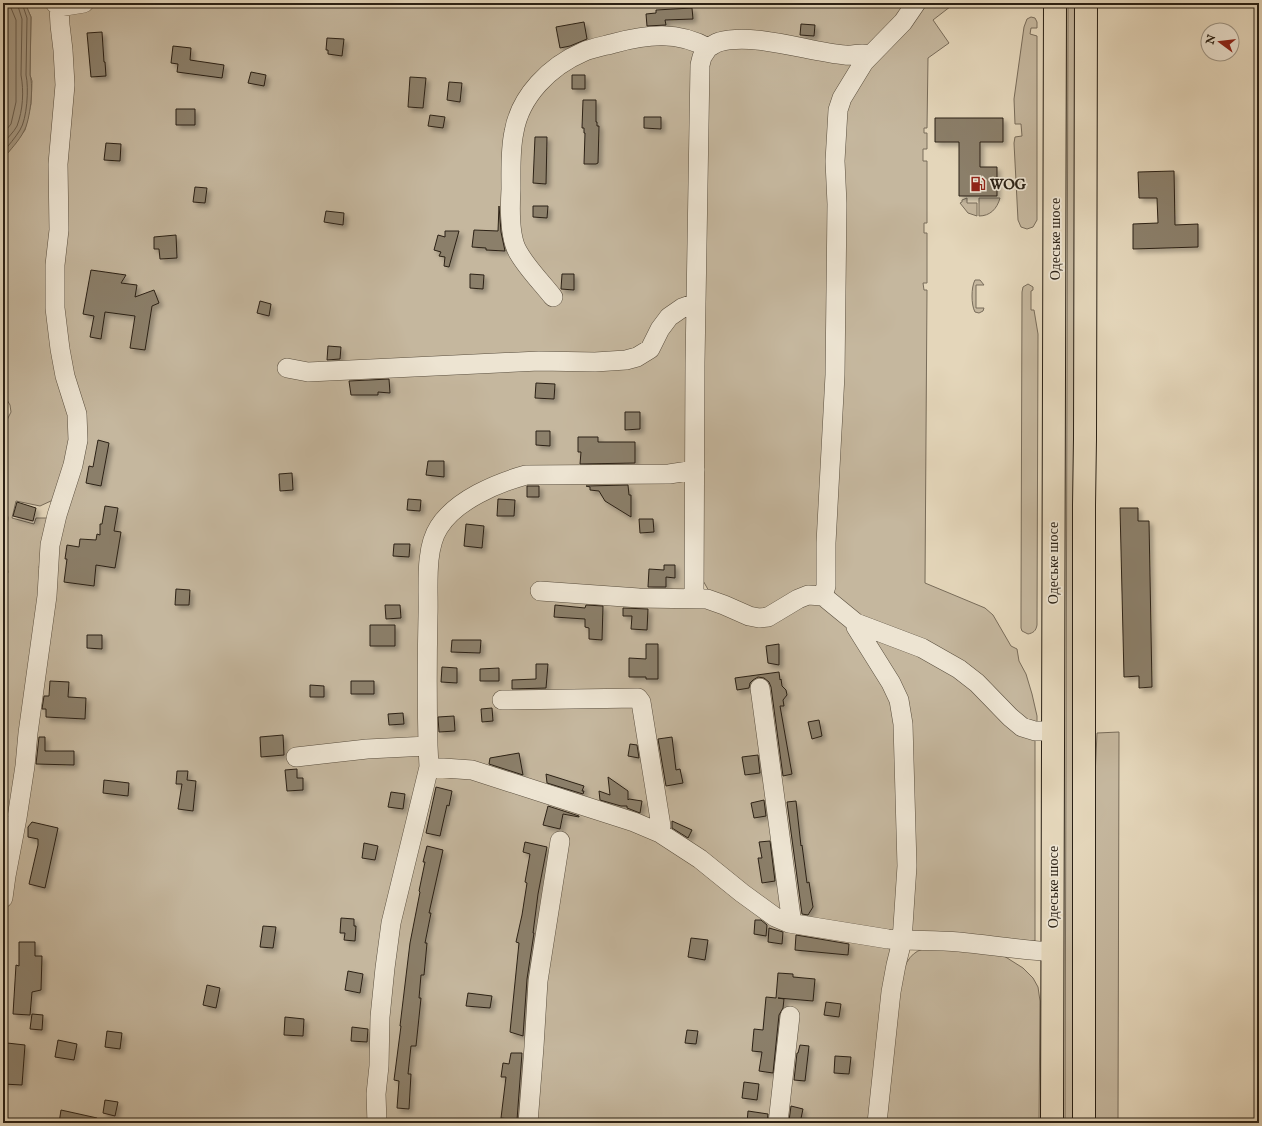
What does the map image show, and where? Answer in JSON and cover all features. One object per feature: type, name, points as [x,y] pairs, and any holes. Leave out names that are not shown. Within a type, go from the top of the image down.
[{"type":"highway","name":"Одеське шосе","points":[[1052,1123],[1055,3]]},
{"type":"highway","points":[[1084,1123],[1086,3]]},
{"type":"lane","points":[[3,898],[25,766],[28,733],[47,596],[50,545],[57,515],[73,465],[78,440],[77,414],[65,376],[55,308],[55,265],[59,230],[58,164],[65,85],[63,50],[57,5],[84,3]]},
{"type":"lane","points":[[823,596],[826,586],[826,543],[835,367],[837,204],[834,161],[838,110],[842,98],[856,74],[870,55],[903,22],[916,3]]},
{"type":"lane","points":[[553,297],[517,251],[513,236],[510,207],[512,146],[514,130],[525,100],[541,80],[556,68],[583,52],[622,41],[664,35],[682,37],[698,42],[708,48]]},
{"type":"lane","points":[[694,599],[696,303],[700,65],[702,57],[708,48],[718,42],[746,39],[767,41],[846,55],[865,53],[870,55]]},
{"type":"lane","points":[[287,368],[308,372],[539,361],[595,362],[626,360],[637,357],[650,349],[660,329],[669,317],[682,308],[696,303]]},
{"type":"lane","points":[[377,1123],[376,1094],[379,1066],[380,1018],[391,923],[429,767],[427,658],[429,562],[432,540],[440,526],[455,510],[482,493],[507,481],[526,475],[670,474],[695,470]]},
{"type":"lane","points":[[540,591],[639,598],[711,600],[749,616],[759,618],[768,617],[798,599],[808,595],[823,596],[856,623],[922,648],[949,662],[977,683],[1022,728],[1035,731],[1053,731]]},
{"type":"lane","points":[[856,623],[856,627],[899,700],[903,724],[907,866],[902,941],[891,992],[877,1123]]},
{"type":"lane","points":[[760,688],[791,916],[789,923]]},
{"type":"lane","points":[[502,700],[638,698],[641,702],[661,826],[660,833]]},
{"type":"lane","points":[[296,757],[367,749],[428,746]]},
{"type":"lane","points":[[429,767],[472,770],[634,822],[660,833],[700,859],[742,893],[775,917],[789,923],[902,941],[934,940],[1053,952]]},
{"type":"lane","points":[[528,1123],[538,981],[560,841]]},
{"type":"lane","points":[[778,1123],[790,1016]]},
{"type":"shaded area","points":[[25,3],[47,3],[54,16],[57,31],[61,85],[53,159],[55,213],[52,300],[60,376],[76,425],[73,457],[61,491],[53,500],[40,506],[16,501],[12,518],[34,524],[36,518],[47,518],[50,530],[50,536],[39,567],[44,578],[44,593],[30,690],[36,691],[50,597],[56,533],[76,466],[81,441],[82,426],[80,410],[71,385],[59,324],[57,289],[62,236],[62,160],[69,85],[62,10],[60,3],[910,3],[896,24],[889,31],[875,43],[861,50],[842,51],[745,35],[726,36],[711,41],[702,51],[696,68],[697,97],[694,191],[693,498],[691,602],[716,604],[734,615],[747,619],[760,620],[771,619],[803,601],[820,599],[850,624],[888,683],[895,697],[900,717],[904,868],[898,945],[889,977],[874,1123],[3,1123],[3,585],[8,572],[4,551],[8,518],[3,495],[3,420],[7,420],[11,412],[10,405],[3,393],[3,252],[6,240],[3,221],[3,187],[6,176],[3,166],[3,159],[25,130],[31,104],[31,17]]},
{"type":"shaded area","points":[[924,3],[955,3],[933,20],[949,43],[928,58],[927,128],[924,128],[924,133],[927,133],[927,149],[923,149],[923,161],[927,161],[927,223],[924,223],[924,233],[927,233],[927,283],[923,283],[924,290],[927,290],[925,583],[985,608],[993,615],[1011,646],[1017,649],[1019,661],[1026,674],[1037,716],[1037,722],[1030,724],[974,675],[877,627],[836,597],[832,587],[845,99]]},
{"type":"shaded area","points":[[1068,3],[1078,3],[1075,1123],[1065,1123]]},
{"type":"shaded area","points":[[1031,17],[1035,18],[1037,22],[1037,28],[1031,28],[1030,34],[1037,36],[1037,220],[1033,227],[1027,229],[1021,227],[1018,220],[1014,143],[1015,137],[1022,136],[1021,124],[1015,124],[1014,99],[1024,27],[1027,19]]},
{"type":"shaded area","points":[[742,44],[854,59],[839,99],[822,584],[764,614],[710,593],[697,570],[703,80],[713,52]]},
{"type":"shaded area","points":[[967,198],[967,203],[977,203],[977,216],[968,213],[960,203],[962,200]]},
{"type":"shaded area","points":[[979,198],[1000,198],[997,205],[990,213],[979,216]]},
{"type":"shaded area","points":[[975,280],[980,280],[984,285],[976,285],[976,308],[984,308],[983,311],[979,313],[975,312],[972,301],[972,291]]},
{"type":"shaded area","points":[[1028,284],[1033,287],[1033,290],[1031,291],[1031,310],[1034,310],[1038,334],[1037,625],[1034,631],[1028,634],[1022,631],[1021,628],[1021,608],[1022,292],[1023,287]]},
{"type":"shaded area","points":[[859,627],[940,660],[1035,741],[1035,941],[911,935],[905,723]]},
{"type":"shaded area","points":[[1119,732],[1118,1123],[1095,1123],[1092,819],[1097,733]]},
{"type":"shaded area","points":[[936,948],[1004,956],[1023,968],[1033,978],[1038,987],[1040,1001],[1039,1123],[886,1123],[899,982],[904,967],[913,954],[923,949]]},
{"type":"water","points":[[3,3],[25,3],[31,17],[30,75],[32,87],[30,112],[24,131],[3,159]]},
{"type":"building","points":[[692,8],[693,19],[665,20],[666,25],[647,26],[646,14],[656,13],[656,10]]},
{"type":"building","points":[[584,22],[587,39],[570,46],[560,48],[556,27]]},
{"type":"building","points":[[801,24],[815,25],[814,36],[800,35]]},
{"type":"building","points":[[102,32],[106,76],[91,77],[87,33]]},
{"type":"building","points":[[327,38],[344,39],[342,56],[328,54],[328,50],[326,50]]},
{"type":"building","points":[[173,46],[191,48],[190,60],[224,65],[222,78],[177,72],[178,64],[171,63]]},
{"type":"building","points":[[251,72],[266,75],[264,86],[248,83]]},
{"type":"building","points":[[572,75],[585,75],[585,89],[572,89]]},
{"type":"building","points":[[410,77],[426,78],[423,108],[408,107]]},
{"type":"building","points":[[449,82],[462,83],[460,102],[447,100]]},
{"type":"building","points":[[583,100],[596,100],[596,122],[597,126],[599,126],[598,163],[596,164],[584,164],[585,133],[584,128],[582,128]]},
{"type":"building","points":[[176,109],[195,109],[195,125],[176,125]]},
{"type":"building","points":[[430,115],[445,117],[443,128],[428,126]]},
{"type":"building","points":[[644,117],[661,117],[661,129],[644,128]]},
{"type":"building","points":[[935,118],[1003,118],[1003,142],[980,142],[980,167],[997,167],[997,196],[959,196],[959,142],[935,142]]},
{"type":"building","points":[[535,137],[547,137],[546,184],[533,183]]},
{"type":"building","points":[[106,143],[121,144],[120,161],[104,160]]},
{"type":"building","points":[[1174,171],[1175,225],[1198,224],[1198,247],[1133,249],[1133,224],[1158,223],[1157,198],[1139,198],[1138,172]]},
{"type":"building","points":[[195,187],[207,188],[205,203],[193,202]]},
{"type":"building","points":[[499,206],[501,232],[505,251],[486,250],[486,248],[472,247],[474,230],[498,231]]},
{"type":"building","points":[[533,206],[548,206],[547,218],[533,217]]},
{"type":"building","points":[[326,211],[344,213],[343,225],[324,222]]},
{"type":"building","points":[[445,231],[459,231],[449,267],[444,266],[445,257],[439,256],[441,252],[434,250],[438,235],[445,237]]},
{"type":"building","points":[[176,235],[177,258],[160,259],[159,249],[154,249],[154,237]]},
{"type":"building","points":[[91,270],[126,275],[121,283],[137,285],[135,297],[154,290],[159,303],[152,306],[145,350],[130,348],[135,316],[105,312],[101,339],[90,337],[94,316],[83,314]]},
{"type":"building","points":[[470,274],[484,275],[483,289],[470,288]]},
{"type":"building","points":[[562,274],[574,274],[574,290],[561,289]]},
{"type":"building","points":[[260,301],[271,304],[269,316],[257,313]]},
{"type":"building","points":[[328,346],[341,347],[340,359],[327,360]]},
{"type":"building","points":[[389,379],[390,393],[378,392],[378,395],[351,395],[349,381]]},
{"type":"building","points":[[536,383],[555,384],[554,399],[535,398]]},
{"type":"building","points":[[625,412],[640,412],[640,429],[625,430]]},
{"type":"building","points":[[536,431],[550,431],[550,446],[536,445]]},
{"type":"building","points":[[578,437],[598,437],[598,442],[635,442],[635,463],[580,464],[581,452],[578,452]]},
{"type":"building","points":[[98,440],[109,443],[101,486],[86,483],[89,466],[93,467]]},
{"type":"building","points":[[428,461],[444,461],[444,477],[426,475]]},
{"type":"building","points":[[292,473],[293,490],[280,491],[279,474]]},
{"type":"building","points":[[628,485],[629,495],[631,495],[631,517],[605,501],[599,491],[590,490],[590,487],[586,486]]},
{"type":"building","points":[[527,486],[539,486],[539,497],[527,497]]},
{"type":"building","points":[[408,499],[421,500],[420,511],[407,510]]},
{"type":"building","points":[[498,499],[515,500],[514,516],[497,516]]},
{"type":"building","points":[[17,502],[36,508],[33,521],[13,516]]},
{"type":"building","points":[[105,506],[118,508],[114,531],[121,532],[115,568],[96,565],[94,586],[64,582],[67,545],[79,547],[80,539],[96,540],[97,534],[100,535],[100,524],[102,524]]},
{"type":"building","points":[[1120,508],[1138,508],[1138,521],[1149,521],[1152,687],[1139,688],[1139,676],[1124,677]]},
{"type":"building","points":[[639,519],[653,519],[654,532],[640,533]]},
{"type":"building","points":[[466,524],[484,526],[482,548],[464,546]]},
{"type":"building","points":[[394,544],[410,544],[409,557],[393,556]]},
{"type":"building","points":[[664,565],[675,565],[675,578],[666,577],[666,587],[648,587],[649,569],[664,570]]},
{"type":"building","points":[[176,589],[190,590],[189,605],[175,605]]},
{"type":"building","points":[[385,605],[400,605],[401,618],[386,619]]},
{"type":"building","points":[[555,605],[585,608],[586,605],[603,606],[602,640],[589,639],[589,628],[585,627],[585,619],[554,617]]},
{"type":"building","points":[[623,608],[648,609],[647,630],[631,629],[632,616],[623,616]]},
{"type":"building","points":[[370,625],[395,625],[395,646],[370,646]]},
{"type":"building","points":[[87,635],[102,635],[102,649],[87,648]]},
{"type":"building","points":[[452,640],[481,640],[480,653],[451,652]]},
{"type":"building","points":[[646,644],[658,644],[658,679],[629,677],[629,658],[646,659]]},
{"type":"building","points":[[779,644],[779,665],[768,663],[766,646]]},
{"type":"building","points":[[536,664],[548,664],[546,688],[512,689],[512,680],[536,679]]},
{"type":"building","points":[[442,667],[457,668],[457,683],[441,682]]},
{"type":"building","points":[[499,668],[499,681],[480,681],[480,669]]},
{"type":"building","points":[[779,672],[782,686],[786,690],[787,695],[783,700],[784,706],[780,706],[792,774],[783,776],[771,687],[769,682],[764,678],[758,677],[750,683],[749,688],[737,690],[735,678]]},
{"type":"building","points":[[50,681],[69,682],[68,697],[86,698],[85,719],[46,717],[46,709],[42,709],[44,696],[49,696]]},
{"type":"building","points":[[351,681],[374,681],[374,694],[351,694]]},
{"type":"building","points":[[310,685],[324,686],[324,697],[310,697]]},
{"type":"building","points":[[492,708],[493,721],[482,722],[481,709]]},
{"type":"building","points":[[403,713],[404,724],[389,725],[388,714]]},
{"type":"building","points":[[454,716],[455,731],[439,732],[438,717]]},
{"type":"building","points":[[819,720],[822,736],[812,739],[808,722]]},
{"type":"building","points":[[283,735],[284,755],[261,757],[260,737]]},
{"type":"building","points":[[39,737],[45,737],[45,751],[74,751],[74,765],[36,764]]},
{"type":"building","points":[[672,737],[676,770],[680,769],[683,783],[666,786],[658,739]]},
{"type":"building","points":[[630,744],[637,745],[639,758],[628,756]]},
{"type":"building","points":[[519,753],[523,775],[489,764],[490,758]]},
{"type":"building","points":[[758,755],[760,773],[745,775],[742,757]]},
{"type":"building","points":[[297,769],[297,778],[303,778],[303,790],[287,791],[285,770]]},
{"type":"building","points":[[177,771],[188,771],[187,780],[196,781],[193,811],[178,809],[182,784],[176,784]]},
{"type":"building","points":[[546,774],[584,786],[582,791],[584,791],[583,794],[547,783]]},
{"type":"building","points":[[608,777],[628,791],[628,800],[642,801],[640,813],[627,808],[627,806],[621,806],[600,800],[599,791],[610,795]]},
{"type":"building","points":[[104,780],[129,783],[128,796],[103,793]]},
{"type":"building","points":[[436,787],[452,791],[449,806],[447,805],[440,836],[426,833]]},
{"type":"building","points":[[391,792],[405,794],[403,809],[388,807]]},
{"type":"building","points":[[764,800],[766,816],[754,818],[751,803]]},
{"type":"building","points":[[796,801],[801,846],[802,845],[807,883],[809,882],[813,907],[808,915],[802,914],[787,802]]},
{"type":"building","points":[[548,806],[579,817],[563,814],[560,829],[543,825]]},
{"type":"building","points":[[672,821],[692,830],[688,838],[672,828]]},
{"type":"building","points":[[32,822],[58,828],[45,888],[29,884],[38,845],[38,839],[28,837],[28,827]]},
{"type":"building","points":[[770,841],[775,881],[762,883],[758,858],[762,858],[759,842]]},
{"type":"building","points":[[525,842],[547,847],[538,894],[527,979],[523,1036],[510,1032],[519,943],[516,942],[522,915],[527,883],[525,882],[530,854],[523,852]]},
{"type":"building","points":[[364,843],[378,846],[375,860],[362,858]]},
{"type":"building","points":[[427,846],[443,850],[429,913],[431,913],[425,943],[427,943],[424,975],[421,975],[419,998],[421,998],[416,1046],[411,1046],[408,1074],[411,1074],[409,1109],[397,1108],[399,1081],[394,1080],[400,1026],[410,943]]},
{"type":"building","points":[[341,918],[354,919],[354,926],[356,926],[355,941],[344,940],[345,933],[340,933]]},
{"type":"building","points":[[755,920],[761,920],[767,925],[766,936],[754,934]]},
{"type":"building","points":[[263,926],[276,927],[273,948],[260,947]]},
{"type":"building","points":[[769,928],[783,932],[782,944],[768,942]]},
{"type":"building","points":[[796,935],[849,944],[848,955],[795,950]]},
{"type":"building","points":[[691,938],[708,940],[705,960],[688,957]]},
{"type":"building","points":[[19,942],[35,942],[35,956],[42,956],[41,990],[32,992],[30,1015],[13,1014],[16,965],[19,966]]},
{"type":"building","points":[[348,971],[363,974],[360,993],[345,990]]},
{"type":"building","points":[[778,973],[793,974],[793,977],[815,979],[813,1001],[778,998],[784,999],[783,1008],[779,1015],[773,1073],[759,1071],[762,1052],[752,1051],[754,1029],[763,1030],[766,997],[776,998]]},
{"type":"building","points":[[207,985],[220,988],[216,1008],[203,1005]]},
{"type":"building","points":[[468,993],[492,996],[490,1008],[466,1006]]},
{"type":"building","points":[[826,1002],[841,1004],[839,1017],[824,1015]]},
{"type":"building","points":[[32,1014],[43,1015],[42,1030],[30,1029]]},
{"type":"building","points":[[285,1017],[304,1019],[303,1036],[284,1035]]},
{"type":"building","points":[[352,1027],[368,1029],[367,1042],[351,1041]]},
{"type":"building","points":[[687,1030],[698,1031],[696,1044],[685,1043]]},
{"type":"building","points":[[107,1031],[122,1033],[120,1049],[105,1047]]},
{"type":"building","points":[[58,1040],[77,1044],[74,1060],[55,1057]]},
{"type":"building","points":[[7,1043],[25,1045],[22,1085],[3,1084]]},
{"type":"building","points":[[800,1045],[809,1046],[805,1081],[794,1080],[797,1053]]},
{"type":"building","points":[[511,1053],[522,1053],[517,1120],[501,1118],[506,1077],[501,1077],[503,1063],[509,1064]]},
{"type":"building","points":[[835,1056],[851,1057],[849,1074],[834,1073]]},
{"type":"building","points":[[744,1082],[759,1084],[757,1100],[742,1098]]},
{"type":"building","points":[[105,1100],[118,1102],[115,1116],[103,1113]]},
{"type":"building","points":[[791,1106],[803,1109],[800,1123],[789,1121]]},
{"type":"building","points":[[61,1110],[97,1118],[96,1123],[59,1123]]},
{"type":"building","points":[[748,1111],[768,1114],[767,1123],[747,1123]]},
{"type":"place","name":"WOG","points":[[978,184]]}]
